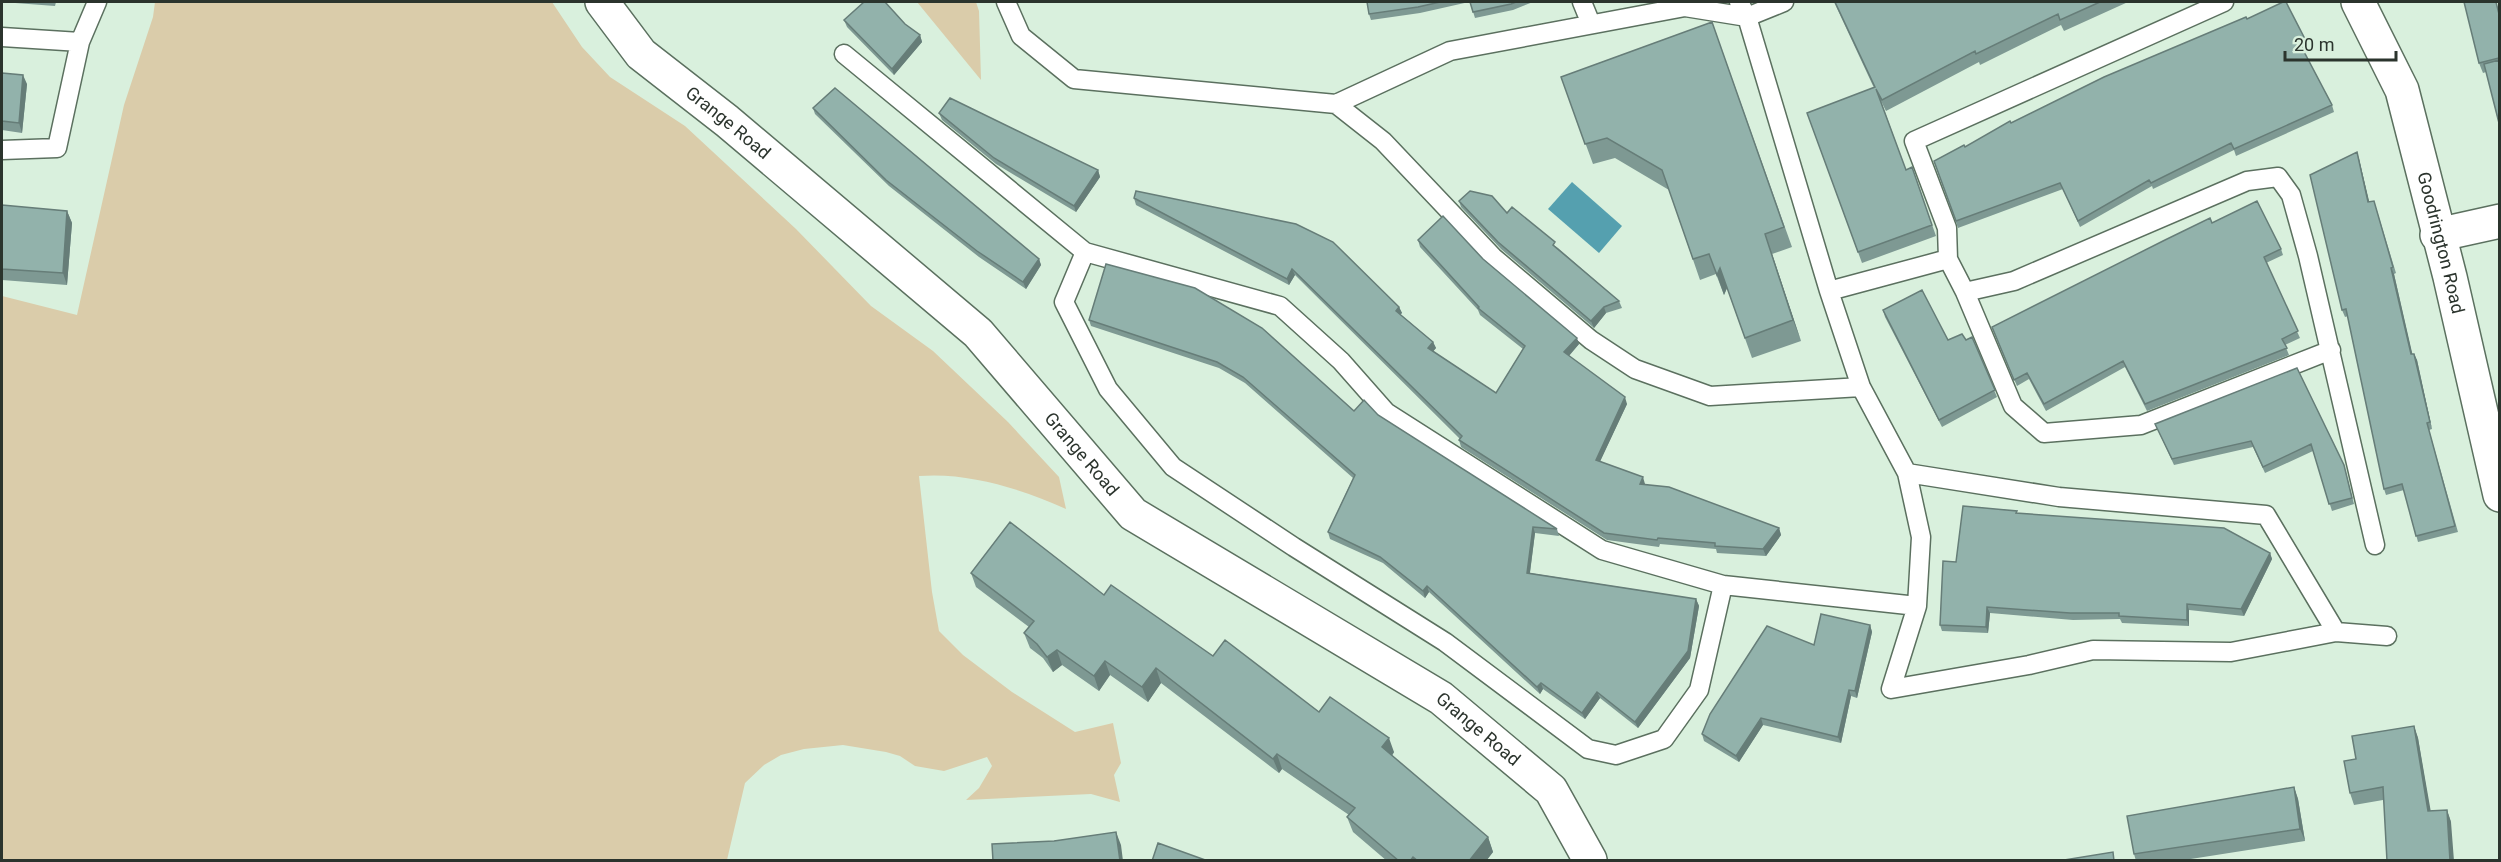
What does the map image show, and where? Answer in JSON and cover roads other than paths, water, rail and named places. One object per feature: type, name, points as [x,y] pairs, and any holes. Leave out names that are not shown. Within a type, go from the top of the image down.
[{"type":"street","name":"Grange Road","points":[[602,2],[641,54],[727,121],[978,333],[1133,514],[1441,698],[1551,790],[1590,861]]},
{"type":"street","name":"Goodrington Road","points":[[2358,2],[2402,90],[2437,235],[2450,277],[2499,495]]},
{"type":"street","points":[[2437,235],[2499,221]]},
{"type":"lane","points":[[2,150],[57,148],[80,42],[97,2]]},
{"type":"lane","points":[[1006,2],[1021,36],[1074,79],[1336,104],[1450,51],[1685,7],[1743,9],[1784,2]]},
{"type":"lane","points":[[1582,2],[1591,24]]},
{"type":"lane","points":[[2224,2],[1914,141],[1947,228],[1948,259],[1965,292],[2013,406],[2044,433],[2141,425],[2331,350]]},
{"type":"lane","points":[[1743,9],[1828,291],[1861,387],[1907,473],[1921,537],[1917,606],[1891,689],[2029,665],[2093,650],[2231,652],[2336,632],[2387,636]]},
{"type":"lane","points":[[2,37],[80,42]]},
{"type":"lane","points":[[844,54],[1086,252],[1280,306],[1341,361],[1386,412],[1483,477],[1602,550],[1723,585],[1917,606]]},
{"type":"lane","points":[[1336,104],[1383,141],[1494,257],[1591,340],[1635,369],[1710,396],[1861,387]]},
{"type":"lane","points":[[1965,292],[2014,280],[2247,181],[2278,177],[2291,195],[2331,350],[2375,545]]},
{"type":"lane","points":[[1086,252],[1064,302],[1108,389],[1173,467],[1293,547],[1445,642],[1588,749],[1616,755],[1664,739],[1698,690],[1723,585]]},
{"type":"lane","points":[[1828,291],[1948,259]]},
{"type":"lane","points":[[1907,473],[2059,497],[2266,514],[2336,632]]},
{"type":"water","points":[[1572,182],[1622,226],[1599,253],[1548,209]]}]
